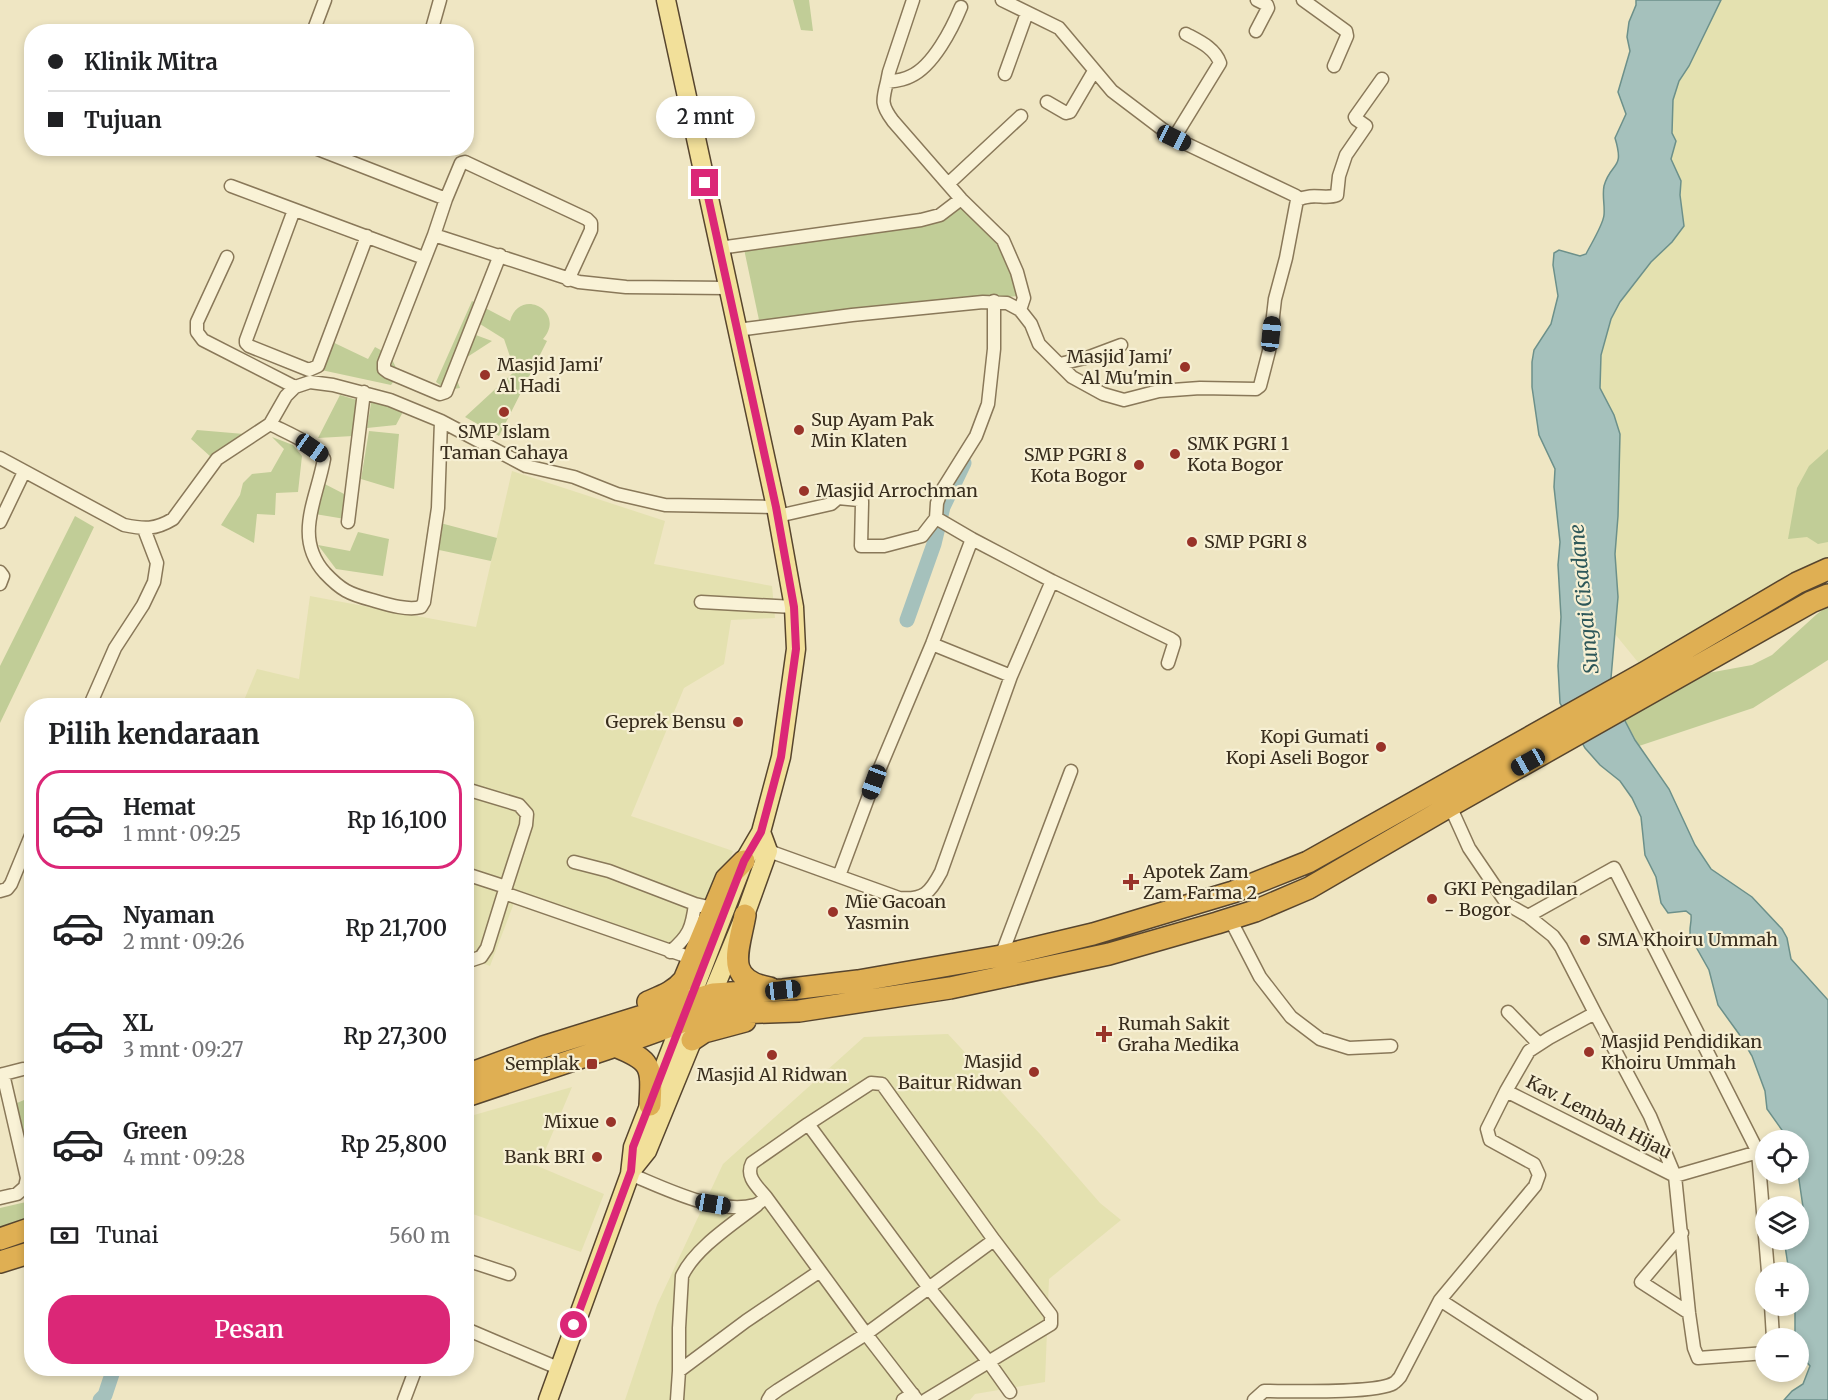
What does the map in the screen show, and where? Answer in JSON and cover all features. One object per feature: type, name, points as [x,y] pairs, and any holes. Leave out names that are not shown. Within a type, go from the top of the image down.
[{"type":"highway","points":[[687,1031],[697,1007],[713,994],[783,990],[858,981],[1001,956],[1093,934],[1233,892],[1308,862],[1797,584],[1828,569]]},
{"type":"highway","points":[[474,1093],[615,1046],[687,1031],[704,1032],[729,1024],[799,1011],[950,988],[1109,954],[1255,910],[1309,888],[1820,598]]},
{"type":"highway","points":[[543,1047],[578,1028],[668,994],[679,987],[699,961],[704,906],[726,879],[757,848]]},
{"type":"highway","points":[[745,915],[737,961],[740,974],[756,985],[783,990]]},
{"type":"highway","points":[[474,1072],[543,1047],[697,1007],[799,1011]]},
{"type":"highway","points":[[615,1046],[642,1059],[650,1068],[652,1078],[650,1105]]},
{"type":"highway","points":[[0,1239],[24,1231]]},
{"type":"highway","points":[[0,1262],[24,1254]]},
{"type":"main road","points":[[666,0],[777,512],[794,607],[796,649],[781,757],[757,848],[745,915],[713,994]]},
{"type":"main road","points":[[697,1007],[699,961],[757,848]]},
{"type":"main road","points":[[548,1400],[631,1172],[633,1147],[650,1105],[687,1031]]},
{"type":"main road","points":[[631,1172],[647,1151],[687,1031]]},
{"type":"street","points":[[316,24],[325,0]]},
{"type":"street","points":[[433,24],[440,0]]},
{"type":"street","points":[[913,0],[889,72],[882,100],[884,109],[892,122],[961,199],[1003,240],[1017,272],[1024,298],[1020,310]]},
{"type":"street","points":[[737,330],[852,315],[994,302],[1007,303],[1020,310],[1031,324],[1039,344],[1072,376],[1103,394],[1124,399],[1159,391],[1200,388],[1256,389],[1260,386],[1269,351],[1275,299],[1286,258],[1296,196],[1174,138],[1112,91],[1059,28],[1002,0]]},
{"type":"street","points":[[1303,0],[1346,31],[1347,36],[1334,66]]},
{"type":"street","points":[[1256,32],[1268,8],[1265,2]]},
{"type":"street","points":[[887,82],[909,77],[922,69],[948,34],[961,7]]},
{"type":"street","points":[[1005,74],[1027,13]]},
{"type":"street","points":[[1174,138],[1220,63],[1218,56],[1211,50],[1186,34]]},
{"type":"street","points":[[1047,102],[1066,113],[1070,112],[1094,70]]},
{"type":"street","points":[[1297,200],[1312,195],[1330,197],[1337,195],[1338,176],[1346,155],[1366,126],[1355,117],[1382,79]]},
{"type":"street","points":[[948,184],[1021,116]]},
{"type":"street","points":[[336,156],[446,199]]},
{"type":"street","points":[[500,255],[446,392],[440,394],[384,369],[384,363],[460,163],[465,162],[587,219],[591,224],[591,230],[568,280]]},
{"type":"street","points":[[231,186],[424,258]]},
{"type":"street","points":[[719,248],[921,220],[940,215],[961,199]]},
{"type":"street","points":[[294,210],[246,344],[309,370],[318,366],[367,236]]},
{"type":"street","points":[[434,235],[500,255],[568,280],[626,287],[728,288]]},
{"type":"street","points":[[227,257],[197,322],[197,332],[203,340],[295,387]]},
{"type":"street","points":[[939,520],[937,503],[941,492],[976,436],[988,404],[994,349],[994,302]]},
{"type":"street","points":[[1060,364],[1089,357],[1121,345]]},
{"type":"street","points":[[0,458],[124,525],[144,529],[163,525],[173,519],[218,459],[270,424],[286,396],[295,387],[310,382],[333,385],[390,400],[441,420],[526,466],[574,477],[617,494],[665,505],[777,512],[831,504],[838,498],[862,501],[860,542],[864,547],[884,546],[922,537],[939,520]]},
{"type":"street","points":[[348,522],[364,392]]},
{"type":"street","points":[[270,424],[302,441],[322,455],[324,459],[309,525],[312,555],[316,563],[341,589],[351,595],[416,609],[424,602],[438,508],[441,420]]},
{"type":"street","points":[[0,522],[24,472]]},
{"type":"street","points":[[939,520],[1052,581],[1174,641],[1168,663]]},
{"type":"street","points":[[93,698],[115,648],[143,606],[154,582],[157,563],[144,529]]},
{"type":"street","points":[[839,876],[874,782],[932,644],[972,539]]},
{"type":"street","points":[[0,572],[3,576],[0,584]]},
{"type":"street","points":[[757,848],[899,898],[922,897],[930,891],[941,872],[1011,676],[1052,581]]},
{"type":"street","points":[[701,602],[794,607]]},
{"type":"street","points":[[932,644],[1011,676]]},
{"type":"street","points":[[1001,956],[1071,771]]},
{"type":"street","points":[[474,791],[519,805],[527,814],[526,825],[487,948],[481,957],[474,959]]},
{"type":"street","name":"Kav. Lembah Hijau","points":[[1450,806],[1469,848],[1507,904],[1528,916],[1553,936],[1561,948],[1650,1116],[1675,1176],[1689,1313],[1694,1348],[1698,1358],[1755,1354]]},
{"type":"street","points":[[0,891],[7,889],[11,884],[24,852]]},
{"type":"street","points":[[574,862],[609,871],[704,906],[683,941],[670,952]]},
{"type":"street","points":[[1528,916],[1614,868],[1755,1146]]},
{"type":"street","points":[[474,877],[699,961]]},
{"type":"street","points":[[1230,919],[1260,977],[1291,1017],[1320,1039],[1349,1048],[1391,1046]]},
{"type":"street","points":[[1508,1012],[1539,1044]]},
{"type":"street","name":"Kav. Lembah Hijau","points":[[1440,1300],[1535,1186],[1539,1175],[1534,1164],[1490,1140],[1487,1129],[1506,1090],[1529,1051],[1595,1013]]},
{"type":"street","points":[[23,1069],[1,1074],[24,1166]]},
{"type":"street","points":[[911,1398],[820,1271],[762,1201],[749,1175],[752,1163],[872,1083],[882,1084],[994,1240],[1052,1315],[1051,1324],[926,1400]]},
{"type":"street","name":"Kav. Lembah Hijau","points":[[1506,1090],[1675,1176],[1755,1153]]},
{"type":"street","points":[[808,1124],[929,1288],[1010,1392]]},
{"type":"street","points":[[631,1172],[690,1199],[732,1207],[762,1201]]},
{"type":"street","points":[[1761,1184],[1767,1262]]},
{"type":"street","points":[[0,1198],[17,1194],[24,1188]]},
{"type":"street","points":[[677,1400],[682,1276],[704,1248],[762,1201]]},
{"type":"street","points":[[1682,1233],[1641,1282],[1689,1313]]},
{"type":"street","points":[[768,1400],[778,1390],[866,1334],[994,1240]]},
{"type":"street","points":[[474,1263],[508,1274]]},
{"type":"street","points":[[679,1371],[746,1321],[820,1271]]},
{"type":"street","points":[[1254,1400],[1264,1391],[1361,1389],[1394,1383],[1400,1377],[1440,1300],[1591,1398]]},
{"type":"street","points":[[474,1332],[558,1368]]},
{"type":"street","points":[[404,1400],[413,1376]]},
{"type":"shaded area","points":[[1721,0],[1828,0],[1828,564],[1646,672],[1615,634],[1618,597],[1615,554],[1617,526],[1600,388],[1601,355],[1611,319],[1627,293],[1651,262],[1672,242],[1684,226],[1680,195],[1681,180],[1671,159],[1673,100],[1679,81],[1689,66]]},
{"type":"shaded area","points":[[512,471],[665,521],[654,564],[772,586],[775,618],[731,620],[724,664],[684,688],[631,816],[733,851],[689,963],[514,903],[490,966],[474,960],[474,698],[245,698],[257,669],[299,679],[310,596],[476,627]]},
{"type":"shaded area","points":[[948,1034],[1100,1203],[1121,1220],[1049,1279],[1045,1382],[975,1394],[970,1400],[625,1400],[657,1305],[723,1164],[864,1037]]},
{"type":"shaded area","points":[[572,1087],[542,1158],[535,1165],[604,1194],[581,1252],[474,1214],[474,1115]]},
{"type":"green space","points":[[793,0],[809,0],[813,31],[801,30]]},
{"type":"green space","points":[[960,205],[1004,249],[1019,296],[759,320],[744,249],[940,221]]},
{"type":"green space","points":[[472,301],[510,321],[515,311],[523,305],[531,304],[546,312],[549,320],[549,329],[543,339],[547,341],[499,436],[465,417],[515,371],[504,339],[480,324],[473,334],[492,341],[458,363],[455,375],[460,388],[447,390],[436,382]]},
{"type":"green space","points":[[324,338],[368,359],[375,347],[390,355],[399,374],[391,385],[312,368]]},
{"type":"green space","points":[[340,395],[357,400],[353,436],[318,438]]},
{"type":"green space","points":[[372,397],[404,410],[396,425],[367,428]]},
{"type":"green space","points":[[197,430],[244,434],[211,457],[191,439]]},
{"type":"green space","points":[[369,431],[399,434],[394,489],[361,479]]},
{"type":"green space","points":[[272,437],[293,445],[302,456],[298,492],[276,493],[275,515],[257,514],[254,543],[221,525],[240,495],[243,483],[252,474],[271,472],[284,449]]},
{"type":"green space","points":[[1828,449],[1828,542],[1818,544],[1807,537],[1788,539],[1797,488],[1809,466]]},
{"type":"green space","points":[[317,480],[348,496],[345,519],[309,513]]},
{"type":"green space","points":[[75,516],[94,527],[0,723],[0,666]]},
{"type":"green space","points":[[429,520],[497,538],[491,561],[425,547]]},
{"type":"green space","points":[[358,532],[389,539],[383,576],[336,569],[318,545],[350,551]]},
{"type":"green space","points":[[1828,606],[1828,660],[1753,708],[1639,746],[1623,717],[1666,692],[1708,673],[1752,665],[1772,655]]},
{"type":"green space","points":[[24,1100],[24,1141],[17,1103]]},
{"type":"green space","points":[[24,1202],[24,1229],[0,1238],[0,1208]]},
{"type":"water","name":"Sungai Cisadane","points":[[1636,0],[1721,0],[1689,66],[1679,81],[1673,100],[1672,133],[1676,141],[1671,159],[1681,181],[1680,195],[1684,226],[1672,242],[1651,262],[1620,302],[1611,319],[1601,355],[1600,388],[1614,415],[1620,434],[1615,554],[1618,597],[1611,678],[1623,717],[1635,740],[1669,789],[1695,845],[1711,869],[1752,897],[1782,929],[1787,938],[1791,959],[1828,1000],[1828,1400],[1784,1400],[1804,1382],[1809,1382],[1809,1328],[1795,1328],[1795,1316],[1809,1316],[1809,1262],[1787,1262],[1786,1250],[1809,1250],[1809,1196],[1801,1196],[1800,1184],[1809,1184],[1809,1130],[1782,1130],[1767,1109],[1765,1091],[1752,1056],[1718,1005],[1709,970],[1691,938],[1691,915],[1686,911],[1668,913],[1661,903],[1656,877],[1645,855],[1641,817],[1632,798],[1620,781],[1600,765],[1585,748],[1560,703],[1558,666],[1561,617],[1558,565],[1560,542],[1554,487],[1555,469],[1539,435],[1532,387],[1532,362],[1534,350],[1551,324],[1558,296],[1553,265],[1554,253],[1559,250],[1580,256],[1586,254],[1603,219],[1604,186],[1618,161],[1615,138],[1626,114],[1618,92],[1630,51],[1627,37],[1629,22]]},
{"type":"waterway","points":[[907,620],[934,544],[943,507],[964,463]]},
{"type":"waterway","points":[[100,1400],[105,1395],[111,1376]]},
{"type":"place","name":"Masjid Jami' Al Mu'min","points":[[1185,367]]},
{"type":"place","name":"Masjid Jami' Al Hadi","points":[[485,375]]},
{"type":"place","name":"SMP Islam Taman Cahaya","points":[[504,412]]},
{"type":"place","name":"Sup Ayam Pak Min Klaten","points":[[799,430]]},
{"type":"place","name":"SMK PGRI 1 Kota Bogor","points":[[1175,454]]},
{"type":"place","name":"SMP PGRI 8 Kota Bogor","points":[[1139,465]]},
{"type":"place","name":"Masjid Arrochman","points":[[804,491]]},
{"type":"place","name":"SMP PGRI 8","points":[[1192,542]]},
{"type":"place","name":"Geprek Bensu","points":[[738,722]]},
{"type":"place","name":"Kopi Gumati Kopi Aseli Bogor","points":[[1381,747]]},
{"type":"place","name":"Apotek Zam Zam Farma 2","points":[[1131,882]]},
{"type":"place","name":"GKI Pengadilan - Bogor","points":[[1432,899]]},
{"type":"place","name":"Mie Gacoan Yasmin","points":[[833,912]]},
{"type":"place","name":"SMA Khoiru Ummah","points":[[1585,940]]},
{"type":"place","name":"Rumah Sakit Graha Medika","points":[[1104,1034]]},
{"type":"place","name":"Masjid Pendidikan Khoiru Ummah","points":[[1589,1052]]},
{"type":"place","name":"Masjid Al Ridwan","points":[[772,1055]]},
{"type":"place","name":"Semplak","points":[[592,1064]]},
{"type":"place","name":"Masjid Baitur Ridwan","points":[[1034,1072]]},
{"type":"place","name":"Mixue","points":[[611,1122]]},
{"type":"place","name":"Bank BRI","points":[[597,1157]]},
{"type":"route","points":[[574,1325],[631,1171],[633,1147],[744,861],[761,832],[781,757],[796,649],[794,607],[778,516],[705,183]]}]
